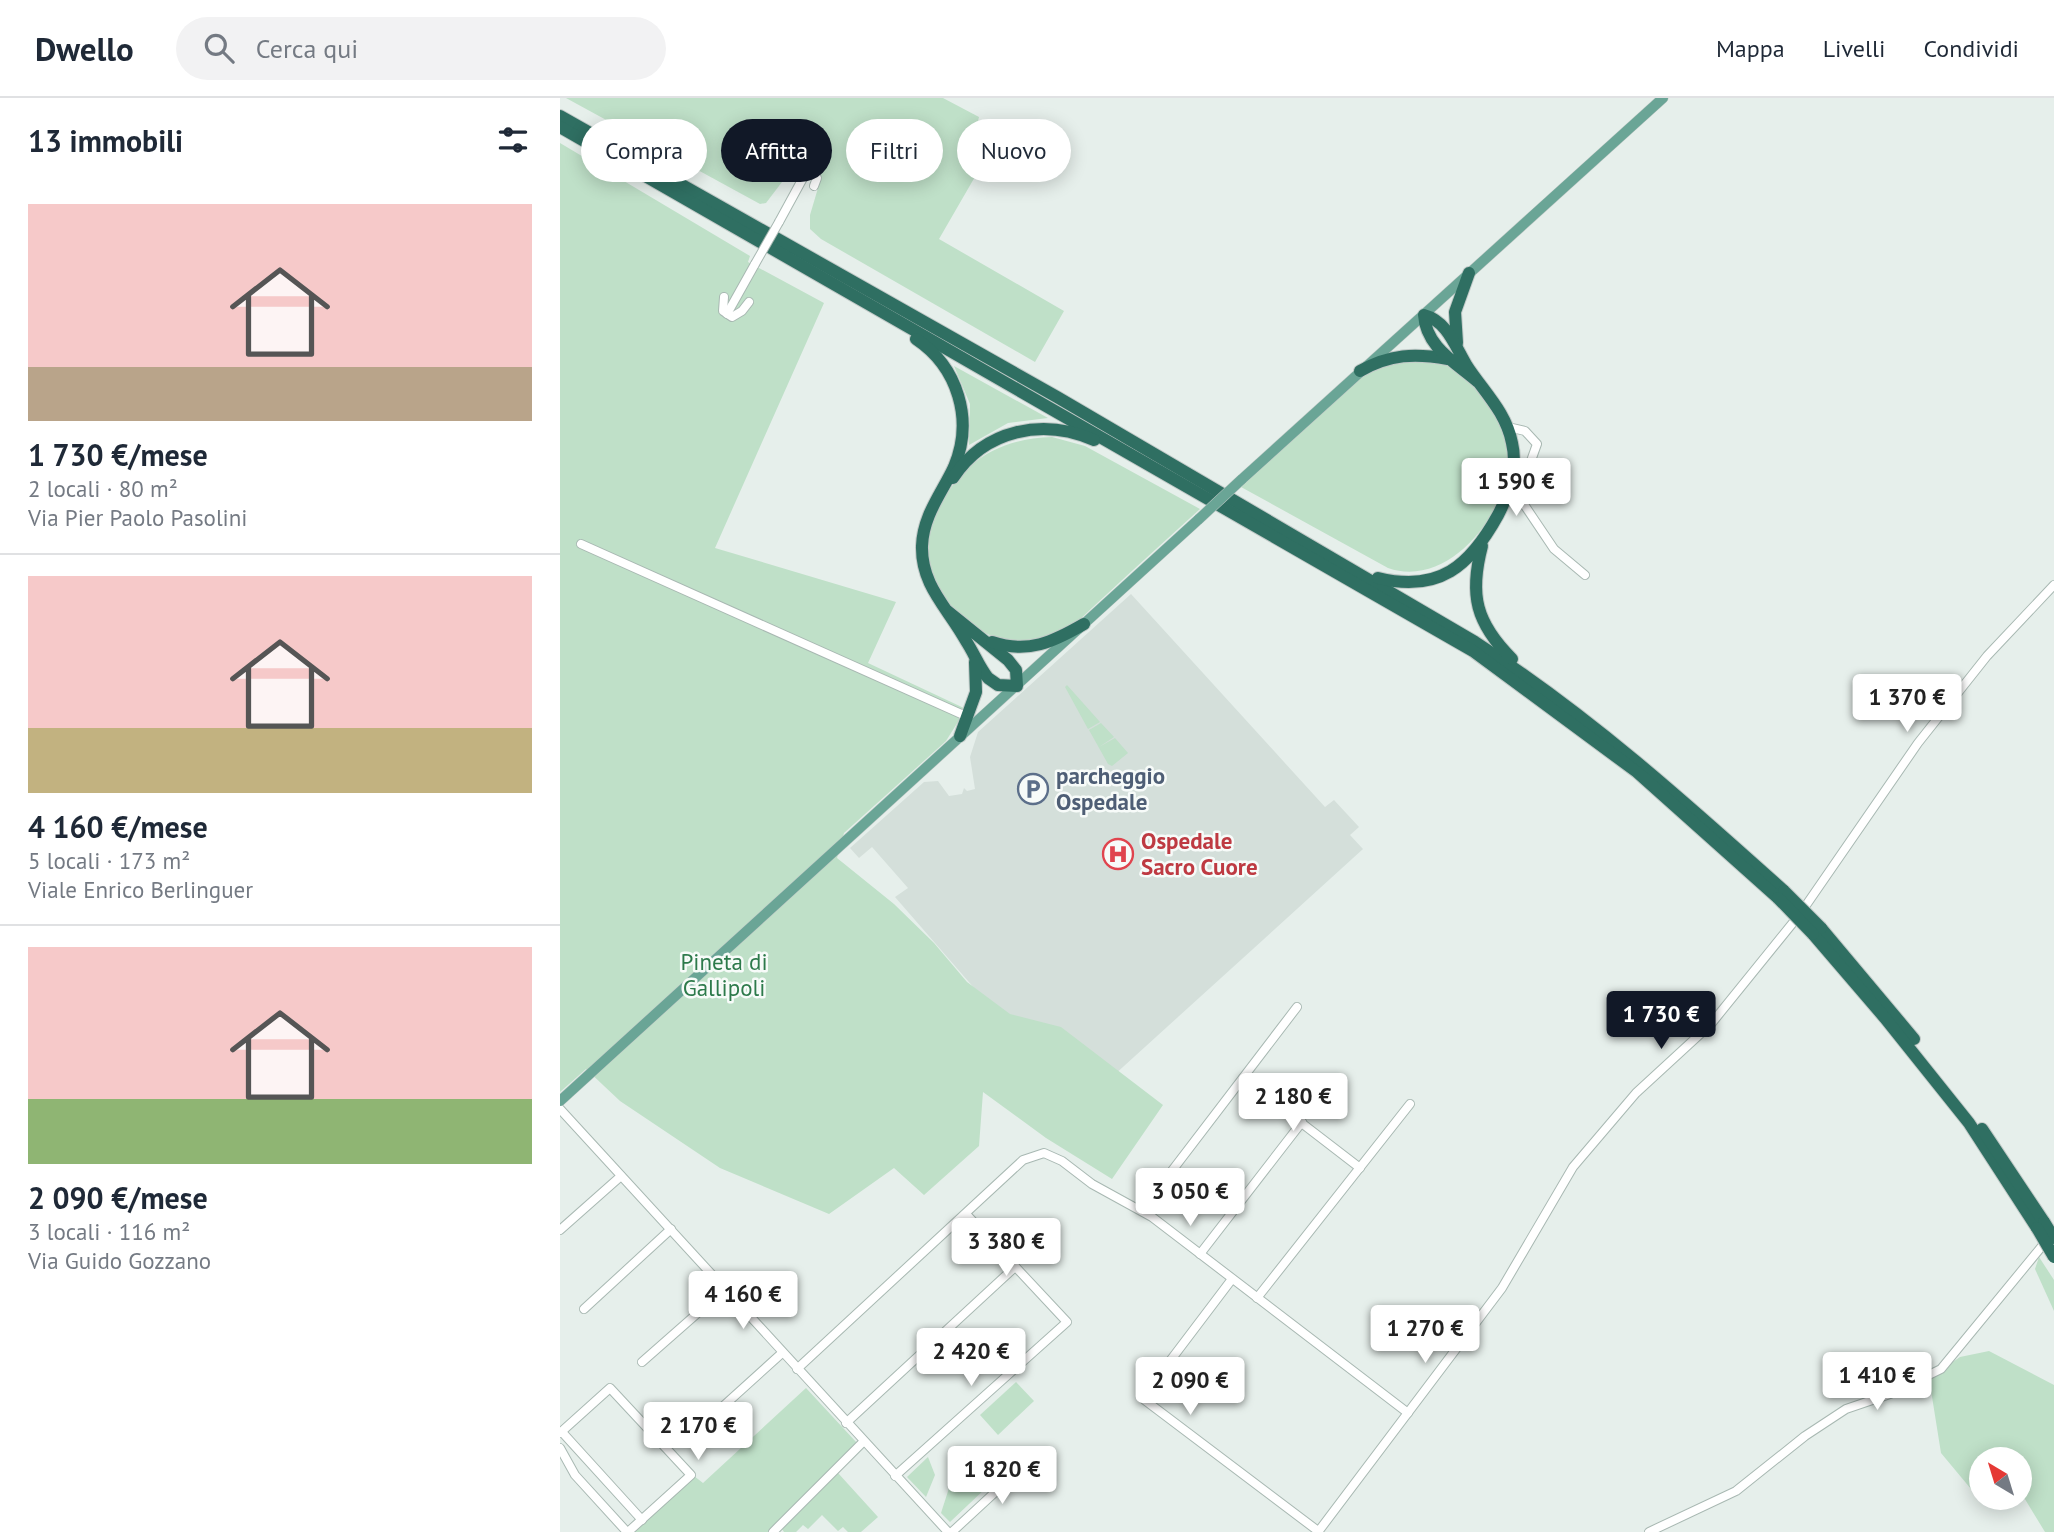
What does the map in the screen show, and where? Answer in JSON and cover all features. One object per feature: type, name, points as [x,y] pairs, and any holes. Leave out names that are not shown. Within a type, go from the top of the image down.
[{"type":"highway","points":[[560,116],[1364,575],[1533,679],[1643,764],[1817,931],[1961,1112],[2040,1225],[2054,1256]]},
{"type":"highway","points":[[560,127],[1473,651],[1637,772],[1781,894]]},
{"type":"highway","points":[[1458,346],[1455,312],[1469,273]]},
{"type":"highway","points":[[816,275],[854,303],[919,341],[938,357],[953,381],[962,410],[960,448],[929,516],[922,544],[925,571],[932,591],[994,683],[1017,686],[1012,664],[946,610]]},
{"type":"highway","points":[[1424,314],[1441,323],[1508,427],[1513,447],[1510,489],[1484,540],[1475,580],[1479,613],[1495,642],[1533,679]]},
{"type":"highway","points":[[1424,314],[1428,334],[1448,359],[1478,382]]},
{"type":"highway","points":[[1360,371],[1385,359],[1408,354],[1448,359]]},
{"type":"highway","points":[[929,516],[957,472],[975,453],[1004,436],[1035,428],[1079,434],[1160,477],[1186,486]]},
{"type":"highway","points":[[1364,575],[1415,583],[1438,578],[1455,570],[1484,540]]},
{"type":"highway","points":[[973,633],[1001,645],[1036,647],[1084,624]]},
{"type":"highway","points":[[960,736],[976,692],[973,654]]},
{"type":"highway","points":[[2040,1225],[2054,1238]]},
{"type":"main road","points":[[560,1101],[1663,98]]},
{"type":"street","points":[[727,314],[801,182]]},
{"type":"street","points":[[814,186],[816,182]]},
{"type":"street","points":[[724,297],[722,305],[727,314]]},
{"type":"street","points":[[727,314],[737,315],[749,302]]},
{"type":"street","points":[[1508,427],[1525,430],[1537,444],[1523,483],[1521,500],[1554,549],[1585,575]]},
{"type":"street","points":[[581,544],[968,717]]},
{"type":"street","points":[[1232,1279],[1142,1398],[1318,1532],[1502,1288],[1573,1167],[1636,1093],[1711,1024],[1800,914],[1918,743],[1987,656],[2054,585]]},
{"type":"street","points":[[1142,1210],[1297,1007]]},
{"type":"street","points":[[1243,1078],[1360,1168]]},
{"type":"street","points":[[1257,1298],[1410,1104]]},
{"type":"street","points":[[560,1109],[863,1442],[950,1532],[1032,1458]]},
{"type":"street","points":[[1200,1254],[1302,1122]]},
{"type":"street","points":[[797,1369],[1023,1160],[1045,1153],[1062,1161],[1092,1184],[1142,1210],[1408,1413]]},
{"type":"street","points":[[560,1230],[621,1176]]},
{"type":"street","points":[[895,1476],[1067,1322],[966,1214]]},
{"type":"street","points":[[584,1309],[671,1229]]},
{"type":"street","points":[[1649,1532],[1736,1491],[1805,1436],[1846,1409],[1890,1394],[1941,1369],[2054,1233]]},
{"type":"street","points":[[846,1423],[1015,1267]]},
{"type":"street","points":[[642,1362],[725,1289]]},
{"type":"street","points":[[698,1429],[782,1353]]},
{"type":"street","points":[[560,1448],[575,1475],[628,1532],[642,1520],[691,1475],[610,1388],[561,1433],[642,1520]]},
{"type":"street","points":[[773,1532],[863,1442]]},
{"type":"shaded area","name":"Ospedale Sacro Cuore","points":[[1131,594],[1325,807],[1334,800],[1359,827],[1350,835],[1363,849],[1080,1106],[1055,1081],[895,897],[908,888],[872,847],[859,858],[850,848],[924,782],[938,781],[949,796],[962,794],[964,788],[967,791],[975,789],[970,757],[978,732]]},
{"type":"green space","points":[[566,98],[943,98],[979,117],[957,119],[957,182],[972,182],[939,239],[1064,311],[1035,362],[821,239],[810,229],[810,215],[820,182],[832,182],[832,119],[721,119],[721,182],[782,182],[766,203],[760,204],[707,175],[707,119],[604,119]]},
{"type":"green space","name":"Pineta di Gallipoli","points":[[560,143],[581,155],[581,182],[626,182],[750,256],[748,262],[824,303],[715,548],[896,602],[868,663],[966,709],[946,741],[844,833],[837,858],[894,904],[934,943],[967,982],[1010,1014],[1061,1027],[1163,1105],[1112,1179],[1046,1138],[983,1092],[979,1146],[924,1195],[894,1168],[829,1214],[720,1168],[620,1101],[586,1069],[560,1092]]},
{"type":"green space","points":[[1406,357],[1444,363],[1470,381],[1495,416],[1505,438],[1508,454],[1505,483],[1497,504],[1470,543],[1452,558],[1432,568],[1410,572],[1388,568],[1241,487],[1363,375]]},
{"type":"green space","points":[[954,366],[1048,418],[1008,423],[969,445],[970,404]]},
{"type":"green space","points":[[1052,437],[1085,446],[1200,509],[1067,629],[1041,639],[1020,641],[999,638],[980,631],[963,620],[948,605],[936,587],[927,553],[930,534],[945,497],[968,468],[982,457],[1013,443]]},
{"type":"green space","points":[[1067,685],[1100,722],[1088,729],[1065,687]]},
{"type":"green space","points":[[1101,723],[1114,737],[1099,747],[1115,738],[1128,753],[1112,766],[1108,764],[1089,730]]},
{"type":"green space","points":[[2039,1257],[2054,1280],[2054,1311],[2035,1269]]},
{"type":"green space","points":[[1989,1351],[2054,1385],[2054,1532],[2045,1532],[2032,1510],[2032,1447],[1969,1447],[1969,1487],[1941,1453],[1929,1378],[1960,1357]]},
{"type":"green space","points":[[1016,1382],[1034,1401],[998,1435],[980,1415]]},
{"type":"green space","points":[[806,1388],[857,1443],[768,1532],[632,1532],[694,1476],[703,1483]]},
{"type":"green space","points":[[928,1457],[935,1475],[926,1497],[907,1477]]},
{"type":"green space","points":[[838,1473],[878,1517],[861,1532],[848,1532],[843,1527],[838,1531],[822,1515],[808,1529],[803,1525],[796,1532],[784,1532],[782,1529]]},
{"type":"green space","points":[[985,1484],[987,1487],[950,1522],[941,1513],[950,1485],[968,1491]]},
{"type":"place","name":"parcheggio Ospedale","points":[[1033,789]]},
{"type":"place","name":"Ospedale Sacro Cuore","points":[[1118,854]]}]
